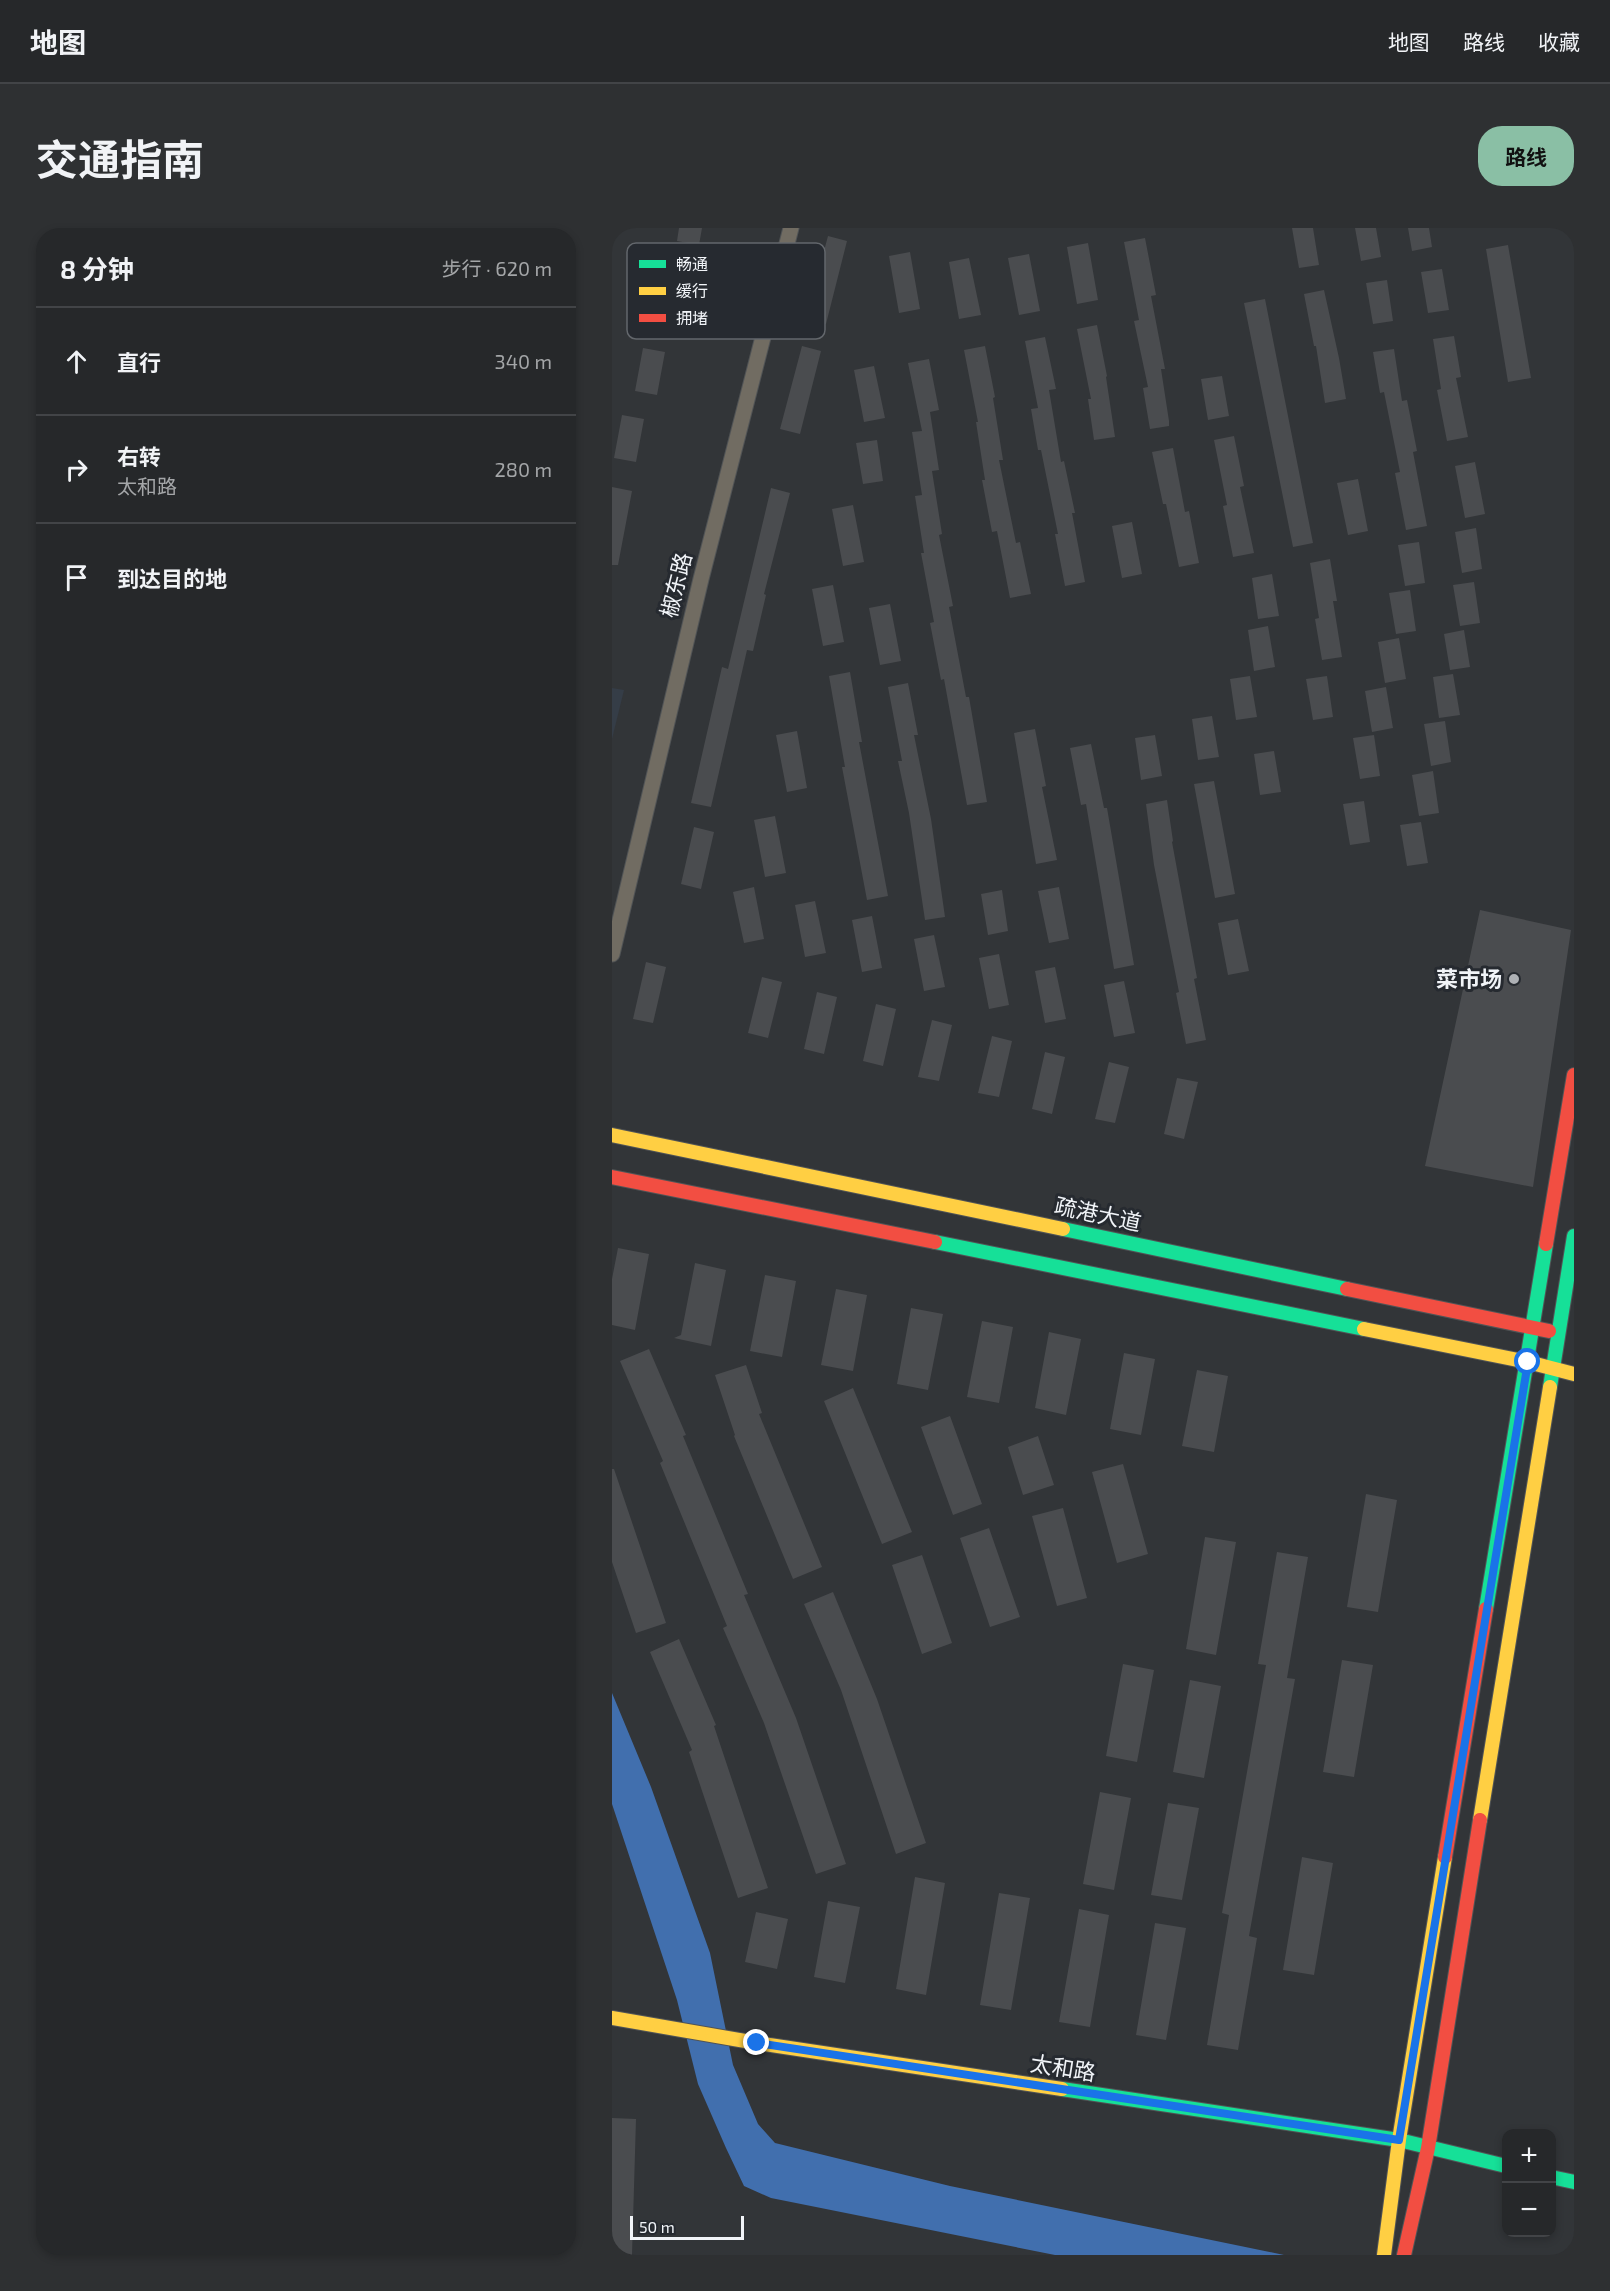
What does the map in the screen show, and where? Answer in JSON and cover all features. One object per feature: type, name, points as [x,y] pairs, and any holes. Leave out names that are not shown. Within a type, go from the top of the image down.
[{"type":"main road","points":[[1384,2255],[1399,2140],[1574,1075]]},
{"type":"main road","name":"疏港大道","points":[[612,1135],[1534,1326],[1574,1337]]},
{"type":"main road","points":[[612,1177],[1528,1362],[1574,1374]]},
{"type":"main road","points":[[1404,2255],[1428,2148],[1574,1236]]},
{"type":"main road","name":"太和路","points":[[612,2018],[757,2043],[1399,2140],[1502,2165]]},
{"type":"main road","points":[[1556,2178],[1574,2182]]},
{"type":"street","name":"椒东路","points":[[787,243],[791,228]]},
{"type":"street","name":"椒东路","points":[[612,954],[700,579],[762,339]]},
{"type":"shaded area","points":[[612,688],[624,690],[612,739]]},
{"type":"water","points":[[612,1693],[651,1787],[710,1953],[733,2065],[758,2124],[775,2143],[950,2186],[1284,2255],[1055,2255],[771,2198],[744,2186],[698,2084],[677,2000],[612,1804]]},
{"type":"building","points":[[679,228],[702,228],[699,243],[677,241]]},
{"type":"building","points":[[1292,228],[1313,228],[1319,265],[1299,268]]},
{"type":"building","points":[[1355,228],[1376,228],[1381,257],[1361,261]]},
{"type":"building","points":[[1408,228],[1429,228],[1432,247],[1412,251]]},
{"type":"building","points":[[828,236],[847,241],[826,324],[825,324],[825,247]]},
{"type":"building","points":[[1145,238],[1156,295],[1151,296],[1165,369],[1161,369],[1169,421],[1169,426],[1150,429],[1143,388],[1148,387],[1134,321],[1139,320],[1124,242]]},
{"type":"building","points":[[1088,243],[1098,300],[1077,304],[1067,247]]},
{"type":"building","points":[[1508,245],[1531,378],[1508,382],[1486,249]]},
{"type":"building","points":[[910,252],[920,309],[899,313],[889,256]]},
{"type":"building","points":[[1029,254],[1040,311],[1019,315],[1008,258]]},
{"type":"building","points":[[969,258],[981,315],[959,319],[949,262]]},
{"type":"building","points":[[1442,269],[1449,310],[1428,313],[1421,272]]},
{"type":"building","points":[[1387,280],[1393,321],[1373,324],[1366,283]]},
{"type":"building","points":[[1324,290],[1346,399],[1325,403],[1316,346],[1314,346],[1304,294]]},
{"type":"building","points":[[1265,299],[1313,543],[1293,547],[1244,303]]},
{"type":"building","points":[[1097,325],[1115,437],[1094,440],[1088,399],[1091,399],[1077,329]]},
{"type":"building","points":[[1454,336],[1461,377],[1456,378],[1468,437],[1447,441],[1437,390],[1441,389],[1433,339]]},
{"type":"building","points":[[1045,337],[1056,389],[1049,390],[1061,462],[1064,461],[1075,513],[1072,513],[1085,582],[1065,586],[1055,534],[1058,534],[1041,450],[1038,450],[1031,409],[1038,408],[1025,341]]},
{"type":"building","points":[[802,346],[821,351],[800,434],[780,429]]},
{"type":"building","points":[[985,346],[995,397],[993,398],[1003,460],[999,460],[1016,543],[1020,542],[1031,594],[1010,598],[997,531],[992,532],[982,480],[985,480],[976,422],[978,422],[964,350]]},
{"type":"building","points":[[643,348],[665,352],[657,395],[635,391]]},
{"type":"building","points":[[1394,349],[1402,401],[1407,400],[1417,451],[1413,452],[1427,526],[1406,530],[1395,473],[1400,472],[1384,392],[1380,393],[1373,352]]},
{"type":"building","points":[[929,359],[939,410],[930,412],[939,470],[932,471],[942,534],[939,535],[953,606],[949,607],[966,697],[969,697],[987,802],[967,805],[944,679],[941,680],[930,623],[934,622],[921,553],[924,553],[915,496],[922,495],[912,432],[922,431],[908,363]]},
{"type":"building","points":[[874,366],[885,418],[864,422],[854,370]]},
{"type":"building","points":[[1222,376],[1229,416],[1208,420],[1201,379]]},
{"type":"building","points":[[622,415],[644,419],[636,462],[614,458]]},
{"type":"building","points":[[1234,436],[1244,486],[1240,487],[1254,553],[1233,557],[1223,506],[1227,505],[1214,440]]},
{"type":"building","points":[[877,440],[883,481],[863,484],[856,443]]},
{"type":"building","points":[[1173,448],[1185,512],[1189,511],[1199,563],[1179,567],[1152,452]]},
{"type":"building","points":[[1475,462],[1485,514],[1465,518],[1455,466]]},
{"type":"building","points":[[1358,479],[1368,531],[1348,535],[1337,483]]},
{"type":"building","points":[[612,487],[632,491],[618,565],[612,565]]},
{"type":"building","points":[[771,488],[790,493],[764,594],[766,595],[753,651],[747,650],[711,807],[691,803],[722,667],[728,669]]},
{"type":"building","points":[[853,505],[864,562],[843,566],[832,509]]},
{"type":"building","points":[[1132,522],[1142,574],[1122,578],[1112,526]]},
{"type":"building","points":[[1476,528],[1482,569],[1462,573],[1455,532]]},
{"type":"building","points":[[1419,542],[1425,583],[1405,586],[1398,545]]},
{"type":"building","points":[[1330,559],[1337,601],[1333,601],[1342,657],[1322,660],[1315,619],[1319,618],[1310,563]]},
{"type":"building","points":[[1272,574],[1279,616],[1258,619],[1252,578]]},
{"type":"building","points":[[1474,582],[1480,623],[1460,626],[1453,585]]},
{"type":"building","points":[[833,585],[844,642],[823,646],[812,589]]},
{"type":"building","points":[[1410,590],[1416,631],[1396,634],[1389,593]]},
{"type":"building","points":[[890,604],[901,661],[880,665],[869,608]]},
{"type":"building","points":[[1268,626],[1275,667],[1254,671],[1248,630]]},
{"type":"building","points":[[1464,630],[1470,667],[1450,670],[1444,634]]},
{"type":"building","points":[[1399,638],[1406,679],[1385,683],[1378,642]]},
{"type":"building","points":[[850,672],[862,742],[859,742],[888,896],[867,900],[842,767],[845,767],[829,676]]},
{"type":"building","points":[[1453,674],[1460,715],[1439,718],[1433,677]]},
{"type":"building","points":[[1250,676],[1257,717],[1236,720],[1230,679]]},
{"type":"building","points":[[1327,676],[1333,717],[1313,720],[1306,679]]},
{"type":"building","points":[[908,683],[918,735],[914,735],[931,819],[945,917],[925,920],[909,813],[898,761],[902,761],[888,687]]},
{"type":"building","points":[[1386,687],[1393,728],[1372,732],[1365,691]]},
{"type":"building","points":[[1212,716],[1219,757],[1198,760],[1192,719]]},
{"type":"building","points":[[1445,721],[1451,762],[1431,766],[1424,724]]},
{"type":"building","points":[[1035,729],[1046,786],[1042,787],[1057,860],[1036,864],[1014,733]]},
{"type":"building","points":[[797,731],[807,788],[787,792],[776,735]]},
{"type":"building","points":[[1155,735],[1162,776],[1141,780],[1135,738]]},
{"type":"building","points":[[1374,735],[1380,776],[1360,779],[1353,738]]},
{"type":"building","points":[[1091,744],[1104,808],[1107,808],[1134,965],[1114,969],[1086,804],[1081,805],[1070,748]]},
{"type":"building","points":[[1274,751],[1281,792],[1260,795],[1254,754]]},
{"type":"building","points":[[1433,771],[1439,813],[1419,816],[1412,775]]},
{"type":"building","points":[[1214,781],[1235,894],[1215,898],[1194,784]]},
{"type":"building","points":[[1167,800],[1172,842],[1197,978],[1194,979],[1206,1040],[1186,1044],[1176,993],[1179,992],[1154,865],[1146,804]]},
{"type":"building","points":[[1364,801],[1370,842],[1350,845],[1343,804]]},
{"type":"building","points":[[775,816],[786,873],[765,877],[754,820]]},
{"type":"building","points":[[1421,822],[1428,863],[1407,866],[1400,825]]},
{"type":"building","points":[[694,827],[714,832],[701,889],[681,884]]},
{"type":"building","points":[[754,887],[764,939],[744,943],[733,892]]},
{"type":"building","points":[[1059,887],[1069,939],[1049,943],[1038,891]]},
{"type":"building","points":[[1002,890],[1008,931],[988,935],[981,894]]},
{"type":"building","points":[[815,901],[826,953],[805,957],[795,905]]},
{"type":"building","points":[[1480,910],[1571,930],[1533,1187],[1425,1166]]},
{"type":"building","points":[[872,916],[882,968],[862,972],[852,920]]},
{"type":"building","points":[[1238,919],[1249,971],[1228,975],[1218,923]]},
{"type":"building","points":[[934,935],[945,987],[924,991],[914,939]]},
{"type":"building","points":[[999,954],[1009,1005],[989,1009],[979,958]]},
{"type":"building","points":[[646,962],[666,967],[653,1023],[633,1019]]},
{"type":"building","points":[[1055,967],[1066,1019],[1045,1023],[1035,971]]},
{"type":"building","points":[[762,977],[782,982],[768,1038],[748,1033]]},
{"type":"building","points":[[1124,981],[1135,1033],[1114,1037],[1104,985]]},
{"type":"building","points":[[817,992],[837,997],[824,1054],[804,1049]]},
{"type":"building","points":[[876,1004],[896,1009],[883,1066],[863,1061]]},
{"type":"building","points":[[932,1020],[952,1025],[939,1081],[918,1077]]},
{"type":"building","points":[[992,1036],[1012,1041],[999,1097],[978,1093]]},
{"type":"building","points":[[1045,1052],[1065,1057],[1052,1114],[1032,1109]]},
{"type":"building","points":[[1109,1062],[1129,1067],[1115,1123],[1095,1119]]},
{"type":"building","points":[[1177,1078],[1198,1082],[1184,1139],[1164,1134]]},
{"type":"building","points":[[618,1248],[649,1254],[635,1330],[612,1325],[612,1279]]},
{"type":"building","points":[[695,1263],[726,1270],[711,1346],[674,1338],[681,1335]]},
{"type":"building","points":[[765,1275],[796,1281],[782,1357],[750,1351]]},
{"type":"building","points":[[836,1289],[867,1295],[853,1371],[821,1365]]},
{"type":"building","points":[[911,1308],[943,1314],[928,1390],[897,1384]]},
{"type":"building","points":[[982,1321],[1013,1327],[999,1403],[967,1397]]},
{"type":"building","points":[[1049,1332],[1081,1339],[1066,1415],[1035,1408]]},
{"type":"building","points":[[649,1349],[686,1435],[683,1436],[748,1594],[744,1595],[796,1718],[846,1864],[816,1874],[764,1723],[723,1628],[727,1626],[660,1463],[663,1461],[620,1361]]},
{"type":"building","points":[[1124,1353],[1155,1359],[1141,1435],[1110,1429]]},
{"type":"building","points":[[746,1365],[762,1413],[759,1414],[822,1567],[793,1579],[734,1436],[715,1375]]},
{"type":"building","points":[[1197,1370],[1228,1376],[1214,1452],[1182,1446]]},
{"type":"building","points":[[853,1388],[912,1532],[882,1544],[824,1401]]},
{"type":"building","points":[[950,1416],[982,1504],[953,1515],[921,1427]]},
{"type":"building","points":[[1038,1436],[1054,1485],[1023,1495],[1008,1447]]},
{"type":"building","points":[[1123,1464],[1148,1554],[1117,1563],[1092,1472]]},
{"type":"building","points":[[612,1469],[614,1469],[666,1623],[636,1633],[612,1562]]},
{"type":"building","points":[[1366,1494],[1397,1500],[1378,1612],[1347,1607]]},
{"type":"building","points":[[1063,1508],[1087,1598],[1057,1606],[1032,1516]]},
{"type":"building","points":[[989,1528],[1020,1617],[990,1627],[960,1538]]},
{"type":"building","points":[[1205,1537],[1236,1542],[1216,1655],[1186,1649]]},
{"type":"building","points":[[1277,1552],[1308,1557],[1287,1678],[1295,1679],[1249,1936],[1257,1938],[1238,2050],[1207,2045],[1229,1915],[1222,1913],[1266,1665],[1258,1664]]},
{"type":"building","points":[[922,1555],[952,1643],[922,1654],[892,1565]]},
{"type":"building","points":[[833,1592],[877,1699],[926,1843],[896,1854],[841,1690],[804,1604]]},
{"type":"building","points":[[679,1639],[716,1725],[714,1726],[768,1888],[738,1898],[689,1752],[692,1750],[650,1652]]},
{"type":"building","points":[[1342,1660],[1373,1665],[1354,1777],[1323,1772]]},
{"type":"building","points":[[1123,1664],[1154,1670],[1137,1762],[1106,1756]]},
{"type":"building","points":[[1190,1680],[1221,1686],[1204,1778],[1173,1772]]},
{"type":"building","points":[[1100,1792],[1131,1798],[1114,1890],[1083,1884]]},
{"type":"building","points":[[1168,1803],[1199,1808],[1182,1900],[1151,1895]]},
{"type":"building","points":[[1302,1857],[1333,1863],[1314,1975],[1283,1970]]},
{"type":"building","points":[[915,1877],[945,1883],[926,1995],[896,1989]]},
{"type":"building","points":[[999,1893],[1030,1898],[1011,2010],[980,2005]]},
{"type":"building","points":[[828,1901],[860,1907],[845,1983],[814,1977]]},
{"type":"building","points":[[1079,1909],[1109,1915],[1090,2027],[1059,2022]]},
{"type":"building","points":[[756,1912],[788,1919],[777,1969],[745,1962]]},
{"type":"building","points":[[1155,1923],[1186,1928],[1166,2040],[1136,2035]]},
{"type":"building","points":[[612,2118],[636,2119],[632,2255],[612,2255]]},
{"type":"traffic: fast","points":[[1063,1229],[1347,1289]]},
{"type":"traffic: fast","points":[[1550,1387],[1574,1236]]},
{"type":"traffic: fast","points":[[935,1242],[1364,1329]]},
{"type":"traffic: fast","points":[[1486,1609],[1546,1244]]},
{"type":"traffic: fast","points":[[1062,2089],[1399,2140],[1502,2165]]},
{"type":"traffic: fast","points":[[1556,2178],[1574,2182]]},
{"type":"traffic: slow","points":[[612,1135],[1063,1229]]},
{"type":"traffic: slow","points":[[1364,1329],[1528,1362],[1574,1374]]},
{"type":"traffic: slow","points":[[1480,1820],[1550,1387]]},
{"type":"traffic: slow","points":[[1384,2255],[1399,2140],[1445,1857]]},
{"type":"traffic: slow","points":[[612,2018],[757,2043],[1062,2089]]},
{"type":"traffic: jam","points":[[1546,1244],[1574,1075]]},
{"type":"traffic: jam","points":[[612,1177],[935,1242]]},
{"type":"traffic: jam","points":[[1347,1289],[1549,1331]]},
{"type":"traffic: jam","points":[[1445,1857],[1486,1609]]},
{"type":"traffic: jam","points":[[1404,2255],[1428,2148],[1480,1820]]},
{"type":"place","name":"菜市场","points":[[1514,979]]},
{"type":"route","points":[[757,2043],[1399,2140],[1528,1362]]}]
